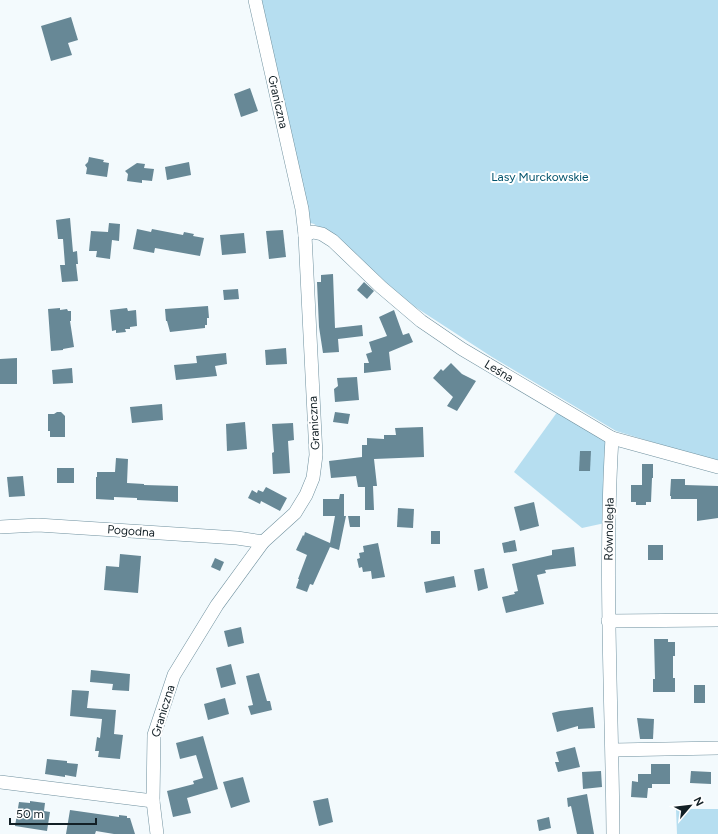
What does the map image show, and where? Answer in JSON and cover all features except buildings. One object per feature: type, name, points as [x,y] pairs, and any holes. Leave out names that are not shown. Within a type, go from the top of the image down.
[{"type":"street","name":"Graniczna","points":[[157,834],[153,801],[154,735],[174,675],[217,605],[263,542],[295,513],[306,495],[313,478],[316,455],[305,235],[302,209],[255,0]]},
{"type":"street","name":"Leśna","points":[[305,235],[313,232],[322,234],[333,241],[381,287],[421,321],[462,349],[612,438],[718,467]]},
{"type":"street","name":"Równoległa","points":[[612,438],[610,470],[608,621],[613,750],[613,834]]},
{"type":"street","name":"Pogodna","points":[[0,527],[46,526],[237,538],[263,542]]},
{"type":"street","points":[[608,621],[718,620]]},
{"type":"street","points":[[613,750],[718,748]]},
{"type":"street","points":[[0,782],[153,801]]},
{"type":"green space","name":"Lasy Murckowskie","points":[[259,0],[718,0],[718,462],[616,431],[492,357],[409,303],[334,237],[314,224],[307,222]]},
{"type":"green space","points":[[558,411],[609,444],[605,523],[582,528],[514,472]]},
{"type":"green space","points":[[676,809],[718,809],[718,834],[677,834]]}]
